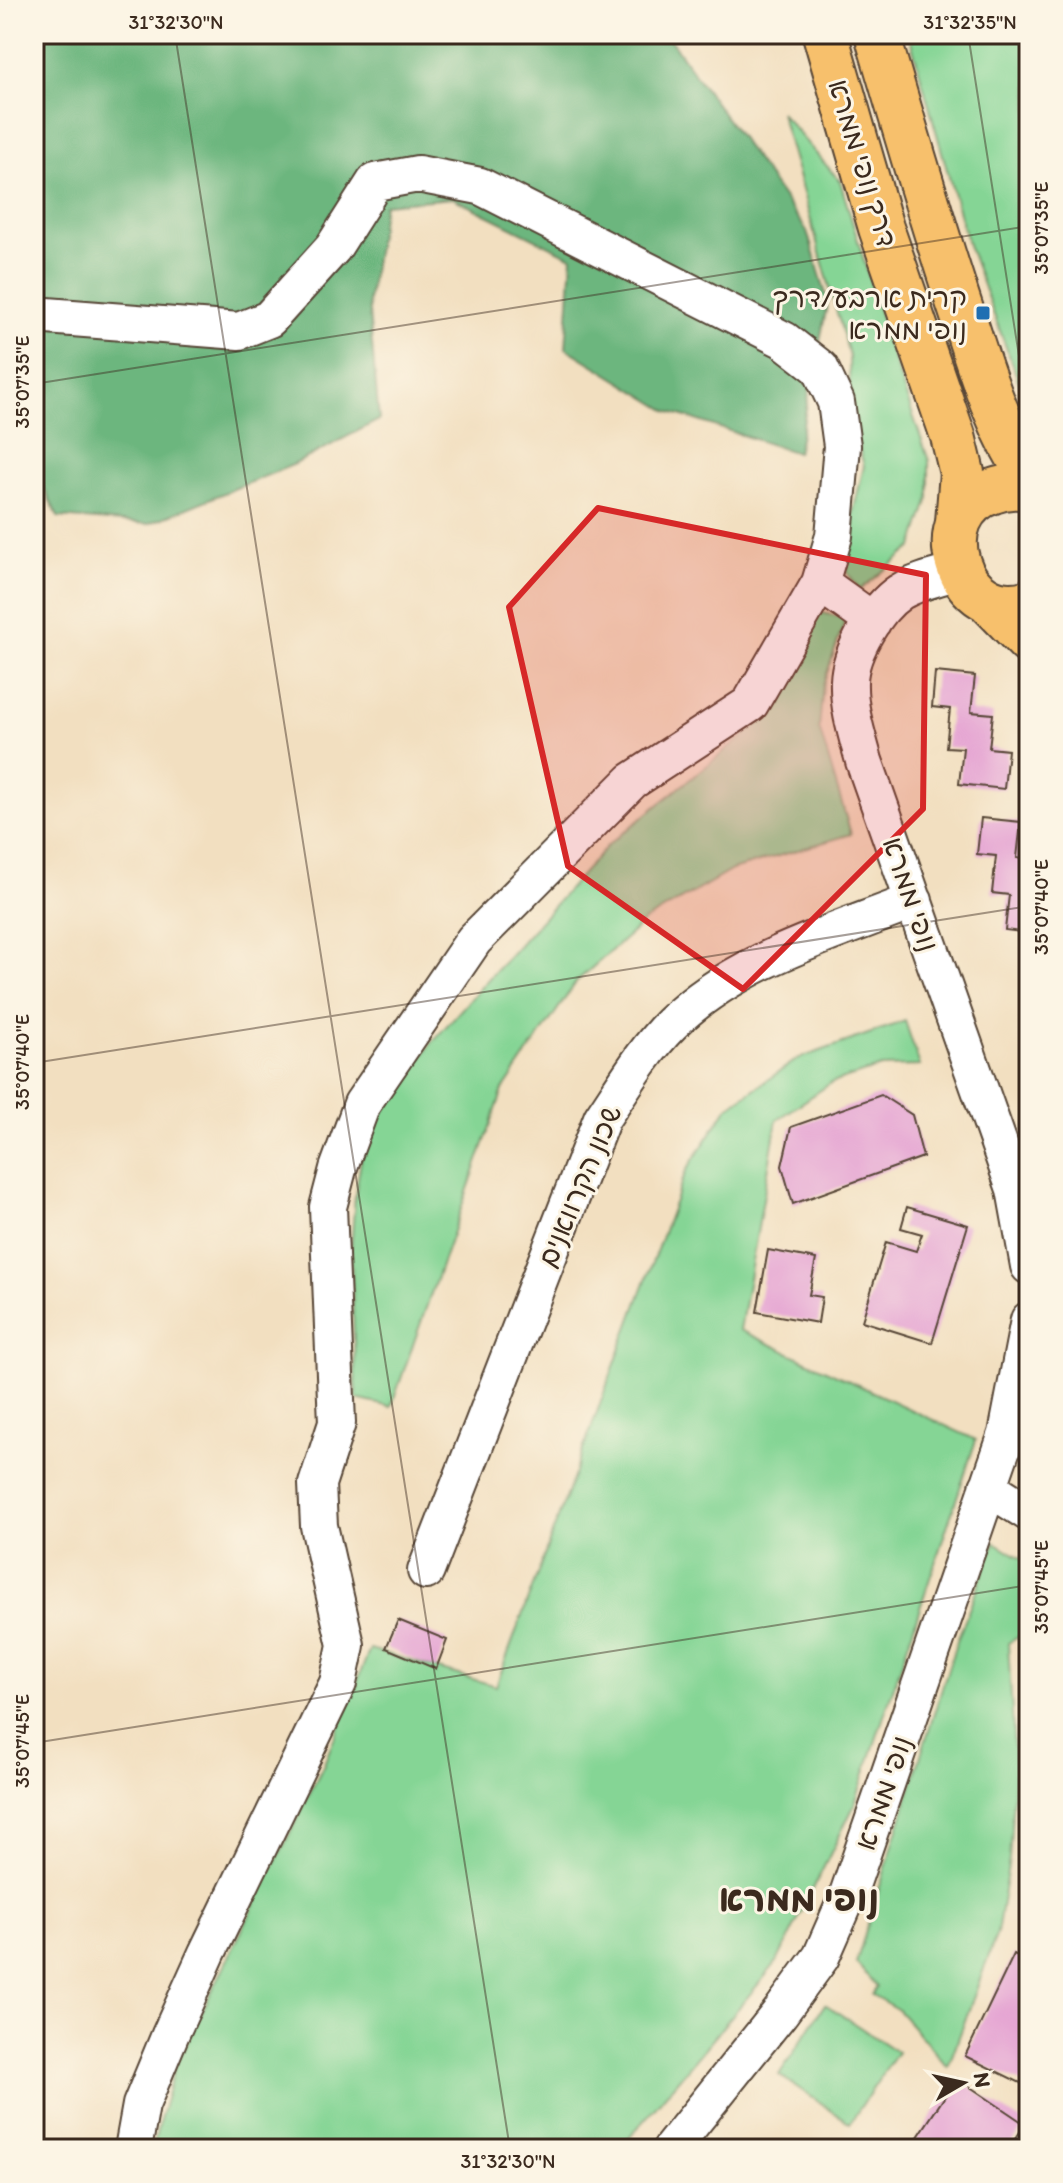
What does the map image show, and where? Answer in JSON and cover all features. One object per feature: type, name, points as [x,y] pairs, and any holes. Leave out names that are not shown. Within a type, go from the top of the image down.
[{"type":"main road","name":"דרך נופי ממרא","points":[[825,34],[881,228],[953,436],[962,473],[954,542],[992,591]]},
{"type":"main road","name":"דרך נופי ממרא","points":[[877,34],[929,213],[979,363],[1013,452],[1029,474]]},
{"type":"main road","points":[[958,522],[970,505],[986,493],[1004,487],[1029,489]]},
{"type":"main road","points":[[992,591],[1029,642]]},
{"type":"street","points":[[34,315],[239,331],[269,319],[301,284],[333,248],[375,182],[418,174],[480,186],[784,340],[820,368],[836,402],[842,446],[834,536],[820,583],[750,704],[632,781],[474,940],[362,1104],[338,1169],[328,1207],[337,1423],[317,1484],[319,1526],[346,1645],[338,1683],[213,1939],[170,2035],[141,2105],[133,2149]]},
{"type":"street","name":"נופי ממרא","points":[[992,591],[919,582],[898,593],[873,621],[856,647],[848,680],[851,711],[864,761],[1015,1189],[1029,1266]]},
{"type":"street","points":[[820,583],[873,621]]},
{"type":"street","name":"שכונ הקרוואנים","points":[[426,1571],[602,1118],[630,1077],[669,1026],[705,994],[755,965],[914,901]]},
{"type":"street","name":"נופי ממרא","points":[[671,2149],[821,1957],[864,1850],[1007,1434],[1029,1320]]},
{"type":"street","points":[[988,1487],[1029,1513]]},
{"type":"highlighted area","points":[[598,508],[926,575],[923,809],[743,989],[568,866],[509,607]]},
{"type":"green space","points":[[34,34],[666,34],[807,231],[828,301],[797,453],[668,411],[566,348],[572,257],[453,198],[384,204],[368,301],[379,420],[295,464],[148,524],[58,517],[34,468]]},
{"type":"green space","points":[[909,34],[1029,34],[1029,409],[968,245]]},
{"type":"green space","points":[[780,112],[840,181],[895,364],[929,461],[929,498],[913,547],[860,590],[841,564],[864,466],[850,413],[849,355]]},
{"type":"green space","points":[[814,611],[846,618],[823,685],[819,728],[851,834],[732,870],[646,920],[577,981],[503,1090],[391,1407],[356,1399],[351,1250],[355,1195],[365,1138],[433,1041],[608,845],[775,711]]},
{"type":"green space","points":[[905,1021],[920,1066],[881,1067],[831,1083],[777,1120],[740,1330],[976,1440],[854,1806],[777,1962],[620,2149],[152,2149],[175,2066],[323,1766],[370,1649],[496,1686],[686,1171],[728,1107],[798,1059]]},
{"type":"green space","points":[[995,1542],[1029,1563],[1029,1631],[1008,1643],[1015,1767],[1009,1860],[997,1933],[948,2067],[897,2009],[872,1995],[877,1987],[856,1963],[956,1643]]},
{"type":"green space","points":[[825,2004],[897,2052],[850,2123],[779,2075]]},
{"type":"building","points":[[935,672],[975,676],[971,712],[993,714],[989,748],[1008,750],[1004,789],[959,784],[963,748],[946,747],[950,709],[932,707]]},
{"type":"building","points":[[981,818],[1021,822],[1017,858],[1029,860],[1029,933],[1005,930],[1009,895],[992,893],[996,856],[977,854]]},
{"type":"building","points":[[881,1095],[912,1115],[923,1157],[793,1204],[782,1166],[791,1127]]},
{"type":"building","points":[[907,1207],[968,1225],[932,1343],[862,1321],[886,1242],[916,1251],[922,1234],[901,1228]]},
{"type":"building","points":[[768,1250],[816,1259],[809,1295],[822,1297],[818,1323],[757,1312]]},
{"type":"building","points":[[398,1620],[447,1640],[436,1669],[386,1648]]},
{"type":"building","points":[[1029,1905],[1029,1931],[1022,1930]]},
{"type":"building","points":[[1014,1954],[1029,1962],[1029,2087],[965,2056]]},
{"type":"building","points":[[957,2078],[1025,2124],[1009,2149],[910,2149]]},
{"type":"place","name":"קרית ארבע/דרך נופי ממרא","points":[[983,313]]},
{"type":"district","name":"נופי ממרא","points":[[799,1898]]}]
